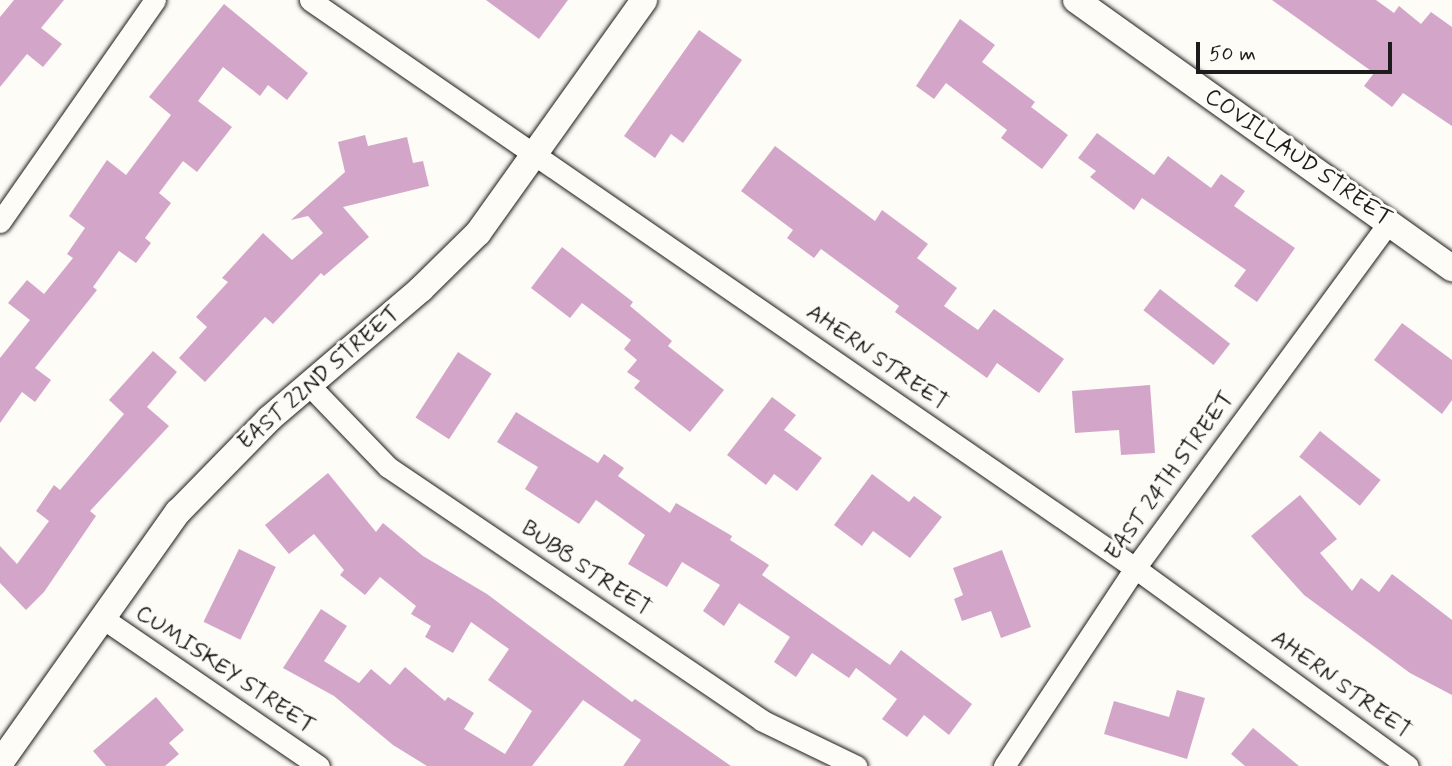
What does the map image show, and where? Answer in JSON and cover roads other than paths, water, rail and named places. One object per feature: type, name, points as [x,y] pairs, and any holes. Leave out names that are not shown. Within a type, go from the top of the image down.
[{"type":"street","points":[[0,222],[155,0]]},
{"type":"street","name":"AHERN STREET","points":[[310,0],[1135,568],[1408,766]]},
{"type":"street","name":"EAST 22ND STREET","points":[[0,763],[178,512],[228,457],[455,257],[536,155],[644,0]]},
{"type":"street","name":"COVILLAUD STREET","points":[[1076,0],[1452,268]]},
{"type":"street","name":"EAST 24TH STREET","points":[[1004,766],[1135,568],[1388,223]]},
{"type":"street","name":"BUBB STREET","points":[[309,385],[388,467],[761,720],[856,766]]},
{"type":"street","name":"CUMISKEY STREET","points":[[101,617],[319,766]]}]
